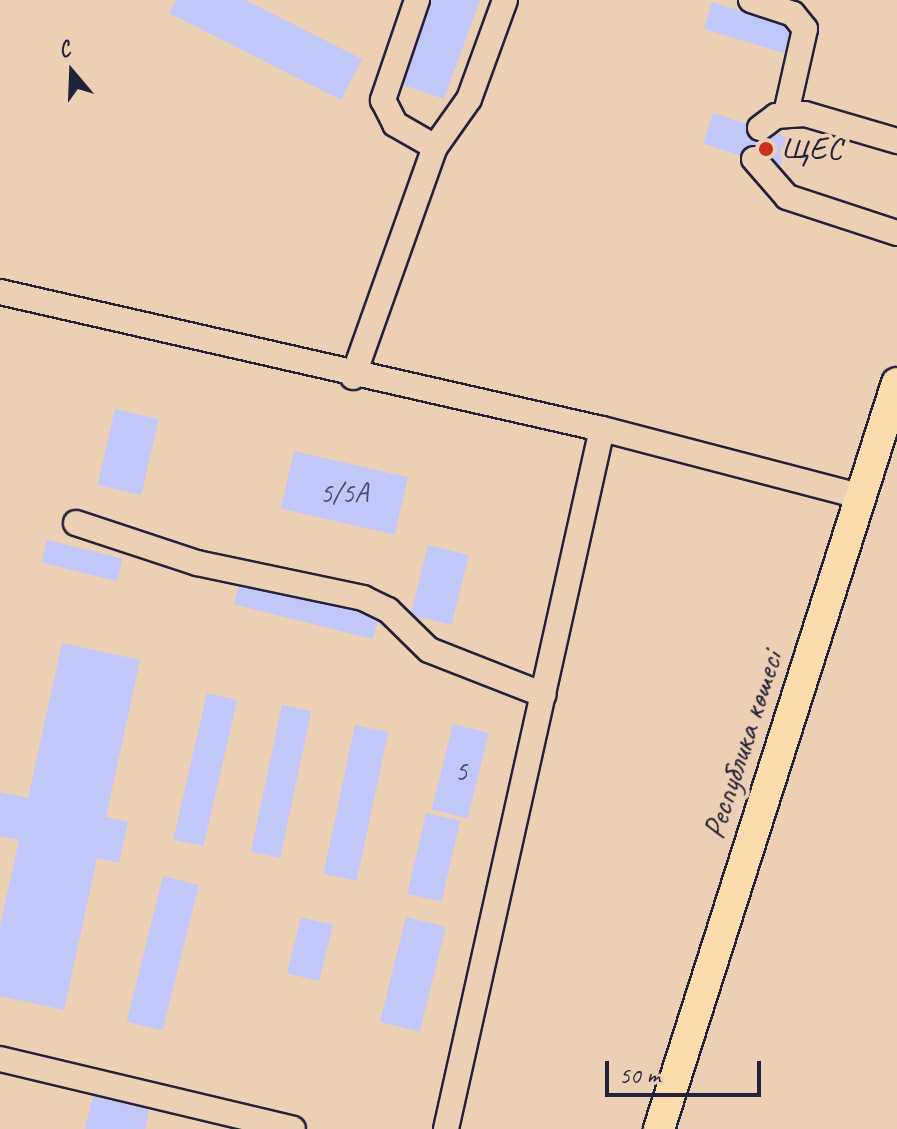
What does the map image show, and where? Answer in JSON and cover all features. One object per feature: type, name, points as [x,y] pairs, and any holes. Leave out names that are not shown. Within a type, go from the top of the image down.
[{"type":"main road","name":"Республика көшесі","points":[[659,1129],[897,383]]},
{"type":"street","points":[[417,0],[383,100],[395,124],[435,147]]},
{"type":"street","points":[[353,377],[435,147],[469,99],[505,0]]},
{"type":"street","points":[[751,0],[793,14],[805,29],[786,113]]},
{"type":"street","points":[[760,128],[786,113],[897,141]]},
{"type":"street","points":[[754,159],[787,197],[897,233]]},
{"type":"street","points":[[0,292],[353,377],[602,429],[860,496]]},
{"type":"street","points":[[446,1129],[602,429]]},
{"type":"street","points":[[76,523],[197,563],[363,598],[388,610],[429,650],[544,695]]},
{"type":"street","points":[[0,1059],[293,1129]]},
{"type":"building","points":[[176,0],[245,0],[362,59],[341,100],[169,13]]},
{"type":"building","points":[[422,0],[480,0],[444,99],[393,81]]},
{"type":"building","points":[[712,2],[792,27],[784,53],[704,29]]},
{"type":"building","points":[[713,113],[789,138],[779,168],[703,143]]},
{"type":"building","points":[[115,409],[159,419],[141,495],[97,485]]},
{"type":"building","points":[[294,451],[408,477],[395,535],[281,508]]},
{"type":"building","points":[[47,540],[123,559],[117,581],[41,562]]},
{"type":"building","points":[[428,545],[469,555],[451,625],[411,615]]},
{"type":"building","points":[[240,581],[379,616],[373,639],[234,604]]},
{"type":"building","points":[[62,643],[140,660],[106,817],[128,822],[119,863],[97,858],[64,1010],[0,996],[0,926],[19,840],[0,836],[0,792],[28,798]]},
{"type":"building","points":[[207,693],[237,700],[203,846],[173,839]]},
{"type":"building","points":[[282,705],[311,711],[280,858],[251,852]]},
{"type":"building","points":[[453,724],[489,733],[468,818],[432,809]]},
{"type":"building","points":[[355,725],[388,732],[357,881],[323,874]]},
{"type":"building","points":[[426,813],[460,821],[441,902],[407,894]]},
{"type":"building","points":[[163,876],[199,885],[163,1030],[127,1022]]},
{"type":"building","points":[[301,917],[333,925],[319,981],[287,973]]},
{"type":"building","points":[[406,917],[446,927],[420,1032],[380,1022]]},
{"type":"building","points":[[93,1096],[149,1110],[145,1129],[85,1129]]},
{"type":"place","name":"ЩЕС","points":[[766,149]]}]
